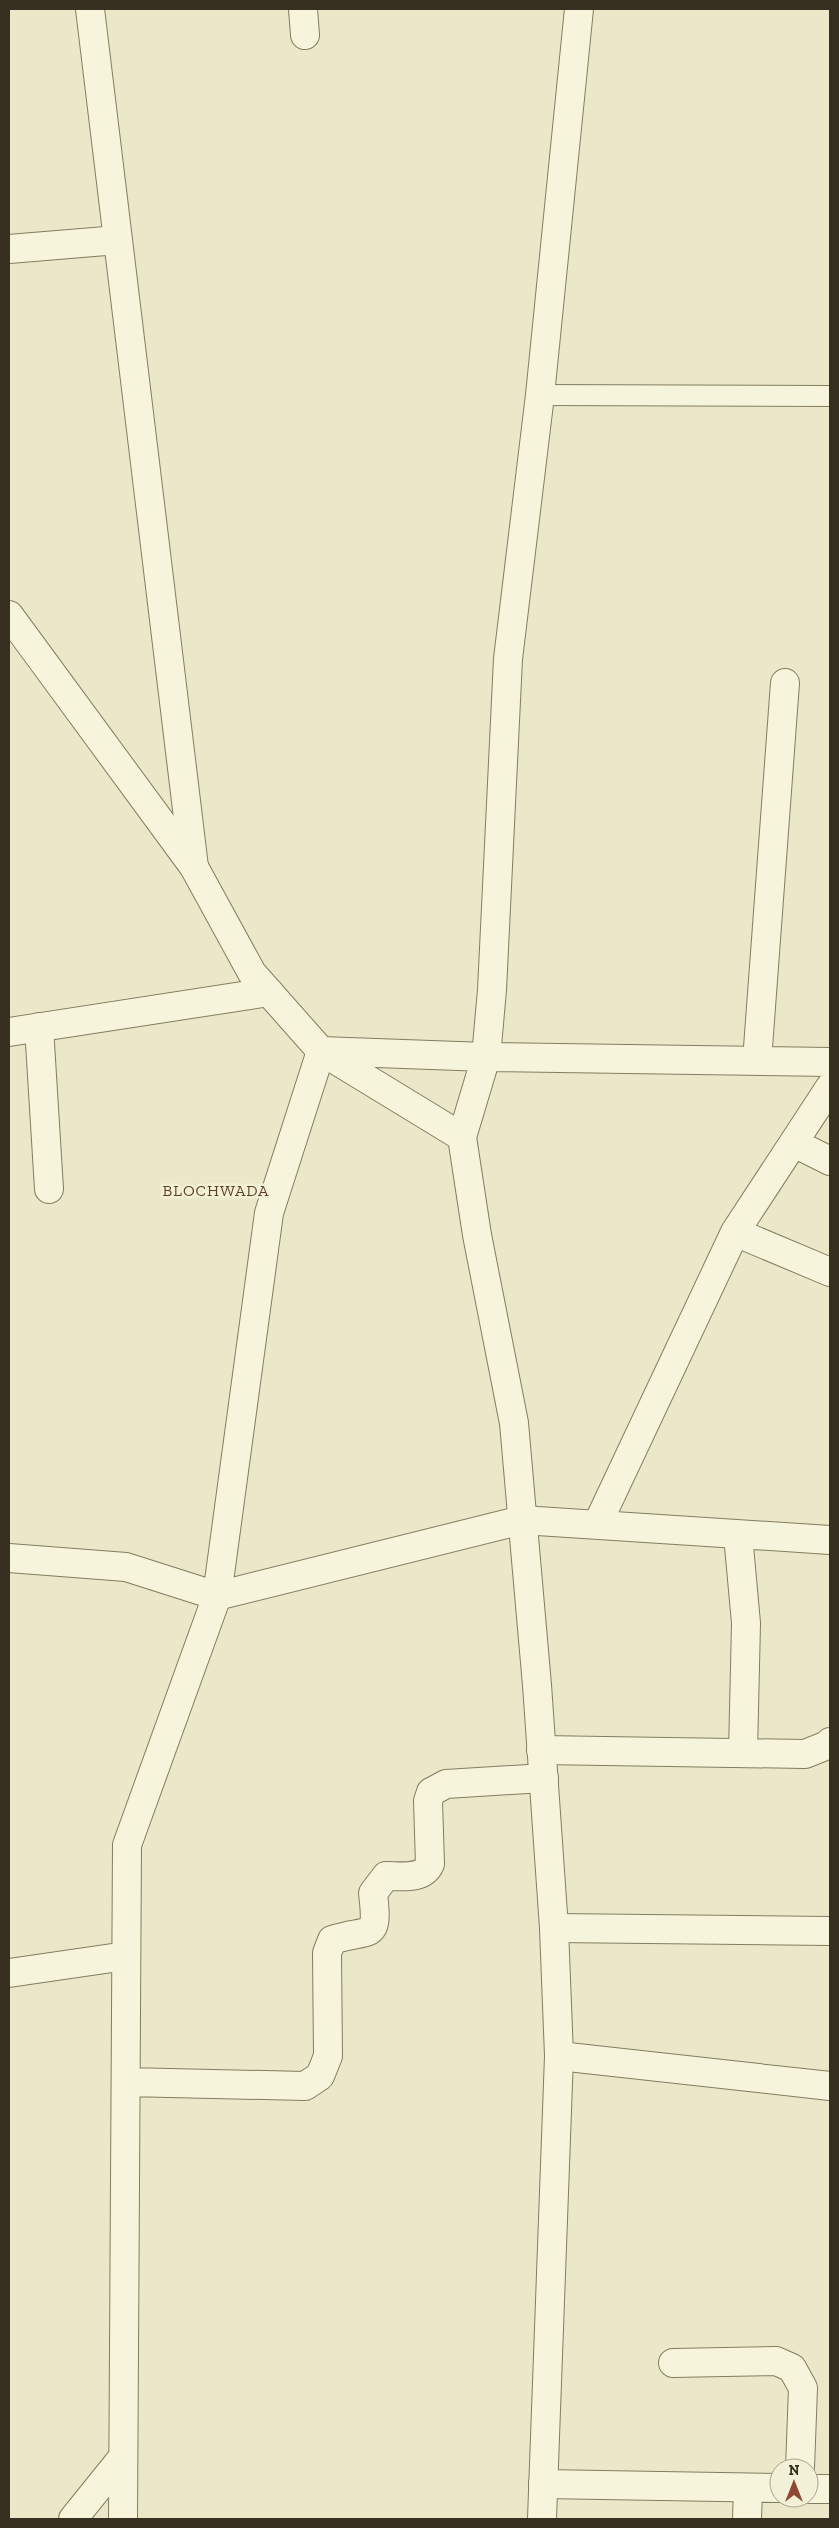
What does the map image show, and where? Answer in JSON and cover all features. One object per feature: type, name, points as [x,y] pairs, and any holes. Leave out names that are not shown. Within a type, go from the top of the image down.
[{"type":"street","points":[[90,9],[194,867]]},
{"type":"street","points":[[542,2519],[559,2056],[554,1928],[544,1778],[514,1423],[476,1235],[462,1137],[486,1057],[492,990],[508,659],[540,395],[579,9]]},
{"type":"street","points":[[9,249],[118,240]]},
{"type":"street","points":[[9,615],[194,867],[252,973],[320,1051],[462,1137]]},
{"type":"street","points":[[757,1062],[785,683]]},
{"type":"street","points":[[9,1032],[269,992]]},
{"type":"street","points":[[39,1027],[48,1189]]},
{"type":"street","points":[[320,1051],[486,1057],[830,1062]]},
{"type":"street","points":[[123,2519],[127,1844],[218,1596],[269,1213],[320,1051]]},
{"type":"street","points":[[597,1525],[735,1232],[830,1087]]},
{"type":"street","points":[[794,1143],[830,1161]]},
{"type":"street","points":[[735,1232],[830,1272]]},
{"type":"street","points":[[9,1558],[126,1567],[218,1596],[522,1520],[830,1540]]},
{"type":"street","points":[[738,1535],[746,1623],[744,1753]]},
{"type":"street","points":[[541,1750],[805,1754],[830,1744],[830,1742]]},
{"type":"street","points":[[126,2082],[305,2086],[320,2076],[328,2056],[327,1953],[332,1940],[343,1936],[366,1934],[374,1928],[376,1919],[374,1893],[386,1876],[419,1875],[427,1870],[430,1864],[428,1801],[432,1792],[446,1784],[544,1778]]},
{"type":"street","points":[[554,1928],[830,1931]]},
{"type":"street","points":[[9,1973],[126,1956]]},
{"type":"street","points":[[559,2056],[830,2086]]},
{"type":"street","points":[[673,2363],[776,2361],[792,2368],[803,2388],[800,2458]]},
{"type":"street","points":[[73,2519],[123,2457]]},
{"type":"street","points":[[543,2484],[769,2488]]},
{"type":"street","points":[[747,2519],[748,2488]]},
{"type":"lane","points":[[540,395],[830,396]]},
{"type":"district","name":"BLOCHWADA","points":[[216,1190]]}]
